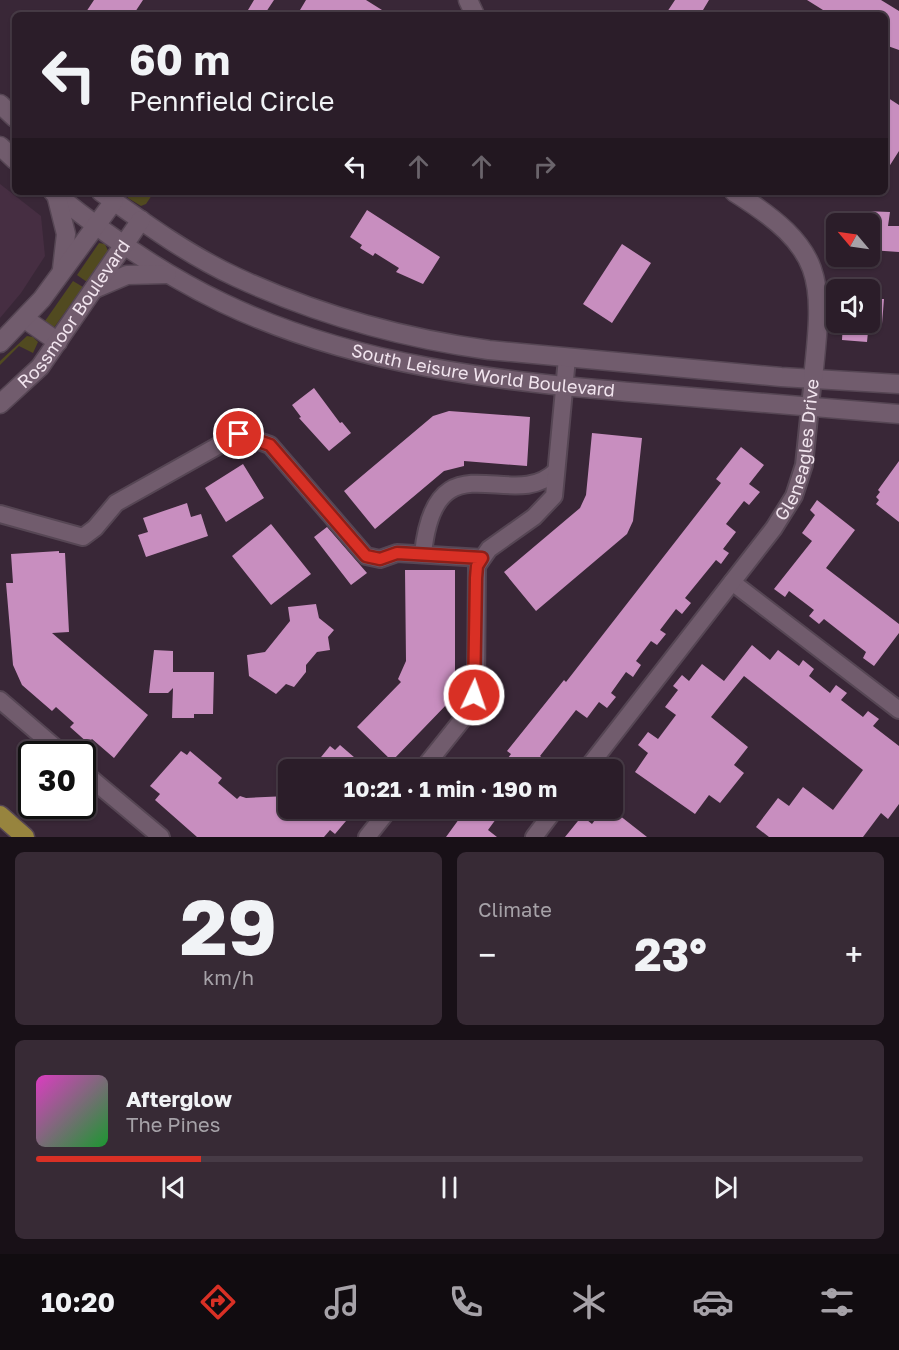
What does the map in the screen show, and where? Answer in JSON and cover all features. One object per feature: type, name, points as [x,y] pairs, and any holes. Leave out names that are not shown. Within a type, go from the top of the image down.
[{"type":"main road","points":[[0,815],[25,837]]},
{"type":"street","points":[[0,104],[12,115]]},
{"type":"street","points":[[0,146],[12,156]]},
{"type":"street","points":[[55,195],[66,234],[62,269]]},
{"type":"street","name":"South Leisure World Boulevard","points":[[56,195],[96,227],[123,245],[170,275],[225,304],[359,353],[446,372],[564,386],[899,414]]},
{"type":"street","name":"Gleneagles Drive","points":[[595,759],[774,528],[794,496],[804,465],[820,313],[818,287],[811,262],[795,240],[774,218],[739,195]]},
{"type":"street","name":"South Leisure World Boulevard","points":[[108,197],[141,220],[235,277],[365,326],[451,345],[567,358],[899,384]]},
{"type":"street","name":"Rossmoor Boulevard","points":[[0,343],[25,318],[62,269],[78,252],[96,227],[108,197]]},
{"type":"street","name":"Rossmoor Boulevard","points":[[0,404],[40,367],[141,220]]},
{"type":"street","points":[[94,289],[139,273],[170,275]]},
{"type":"street","points":[[25,318],[58,342]]},
{"type":"street","points":[[431,759],[470,710],[476,689],[477,566],[482,558],[545,508],[554,496],[567,358]]},
{"type":"street","points":[[2,518],[83,537],[95,528],[116,503],[239,434],[270,445],[366,556],[380,559],[397,553],[482,558]]},
{"type":"street","points":[[423,554],[427,522],[434,507],[445,495],[461,486],[481,482],[533,485],[548,480],[556,471]]},
{"type":"street","points":[[732,582],[899,710]]},
{"type":"street","points":[[0,700],[48,741]]},
{"type":"street","points":[[96,783],[161,837]]},
{"type":"street","points":[[367,837],[381,819]]},
{"type":"street","points":[[534,837],[548,819]]},
{"type":"shaded area","points":[[0,184],[41,216],[45,256],[21,293],[0,318]]},
{"type":"shaded area","points":[[126,195],[152,195],[146,204],[141,206]]},
{"type":"shaded area","points":[[99,243],[105,244],[108,251],[87,282],[77,275]]},
{"type":"shaded area","points":[[73,281],[83,287],[53,329],[44,324],[45,321]]},
{"type":"shaded area","points":[[27,336],[33,337],[38,342],[33,353],[19,346],[0,365],[0,361]]},
{"type":"building","points":[[94,0],[143,0],[135,12],[86,12]]},
{"type":"building","points":[[254,0],[274,0],[266,12],[247,12]]},
{"type":"building","points":[[306,0],[366,0],[385,12],[304,12],[300,10]]},
{"type":"building","points":[[675,0],[709,0],[702,12],[667,12]]},
{"type":"building","points":[[807,0],[881,0],[899,11],[899,50],[888,46],[888,12],[826,12]]},
{"type":"building","points":[[888,98],[899,105],[899,151],[888,168]]},
{"type":"building","points":[[367,210],[440,257],[423,284],[396,272],[399,268],[375,253],[373,256],[360,248],[362,245],[350,237]]},
{"type":"building","points":[[864,211],[890,212],[888,226],[899,226],[899,252],[880,251],[880,213],[864,213]]},
{"type":"building","points":[[622,244],[651,263],[612,323],[583,304]]},
{"type":"building","points":[[880,299],[884,299],[882,324],[880,324]]},
{"type":"building","points":[[842,333],[868,333],[867,342],[842,340]]},
{"type":"building","points":[[314,388],[340,423],[342,422],[351,433],[329,451],[299,418],[301,417],[292,405]]},
{"type":"building","points":[[449,411],[530,417],[527,466],[464,461],[464,466],[444,471],[375,529],[344,491],[433,416]]},
{"type":"building","points":[[592,433],[642,438],[633,521],[627,534],[536,611],[504,572],[580,508],[586,495]]},
{"type":"building","points":[[741,447],[764,465],[749,484],[760,492],[749,505],[744,501],[726,524],[736,532],[723,549],[729,553],[721,564],[716,560],[685,598],[691,603],[682,614],[676,609],[660,630],[666,634],[657,645],[651,641],[636,661],[641,665],[633,677],[626,672],[611,693],[616,697],[607,708],[599,702],[587,718],[576,710],[540,756],[544,759],[507,759],[511,754],[507,751],[564,680],[566,682],[721,483],[716,479]]},
{"type":"building","points":[[899,461],[899,522],[876,504],[879,500],[876,497],[880,492],[878,490]]},
{"type":"building","points":[[243,464],[264,498],[226,522],[205,488]]},
{"type":"building","points":[[817,500],[855,530],[826,568],[899,624],[899,633],[874,666],[863,658],[866,652],[824,619],[819,624],[809,616],[814,610],[789,591],[785,597],[774,589],[812,541],[802,533],[815,515],[810,510]]},
{"type":"building","points":[[187,503],[191,517],[201,514],[208,536],[146,557],[138,535],[148,532],[143,518]]},
{"type":"building","points":[[271,524],[311,574],[271,605],[232,556]]},
{"type":"building","points":[[327,527],[367,573],[351,585],[314,537]]},
{"type":"building","points":[[59,551],[59,553],[65,553],[69,632],[52,633],[148,715],[114,758],[96,741],[92,739],[86,741],[70,727],[74,723],[56,707],[52,711],[22,685],[13,665],[6,583],[13,583],[11,554]]},
{"type":"building","points":[[405,570],[455,570],[455,687],[449,702],[394,759],[390,759],[357,727],[401,682],[398,679],[406,661]]},
{"type":"building","points":[[316,604],[319,618],[334,630],[328,637],[330,650],[317,652],[306,665],[306,672],[294,687],[286,684],[276,694],[249,676],[247,655],[265,652],[290,621],[288,607]]},
{"type":"building","points":[[752,645],[770,660],[778,650],[799,666],[803,660],[814,669],[809,676],[830,693],[836,685],[847,693],[841,700],[863,717],[868,711],[879,719],[873,726],[899,746],[899,804],[888,819],[881,813],[863,837],[769,837],[756,827],[778,798],[789,806],[803,787],[833,810],[863,770],[744,676],[711,717],[748,747],[734,765],[744,773],[720,803],[709,795],[695,814],[635,772],[648,753],[638,745],[648,732],[658,739],[676,715],[665,707],[678,690],[673,686],[682,675],[689,681],[702,664],[724,681]]},
{"type":"building","points":[[154,650],[173,651],[173,672],[214,672],[213,714],[194,714],[194,718],[172,718],[173,688],[168,693],[149,693]]},
{"type":"building","points":[[340,745],[356,759],[319,759],[330,746],[335,750]]},
{"type":"building","points":[[181,751],[187,755],[190,751],[222,778],[218,783],[237,799],[240,796],[246,798],[278,796],[278,819],[343,819],[346,821],[335,834],[330,830],[324,837],[197,837],[155,800],[160,794],[150,786]]},
{"type":"building","points":[[623,818],[647,837],[565,837],[580,819],[586,819],[592,824],[596,819]]},
{"type":"building","points":[[459,819],[496,819],[488,830],[497,837],[446,837]]},
{"type":"route","points":[[239,434],[249,435],[270,445],[366,556],[380,559],[397,553],[482,558],[477,566],[476,578],[476,689],[474,695]]}]
